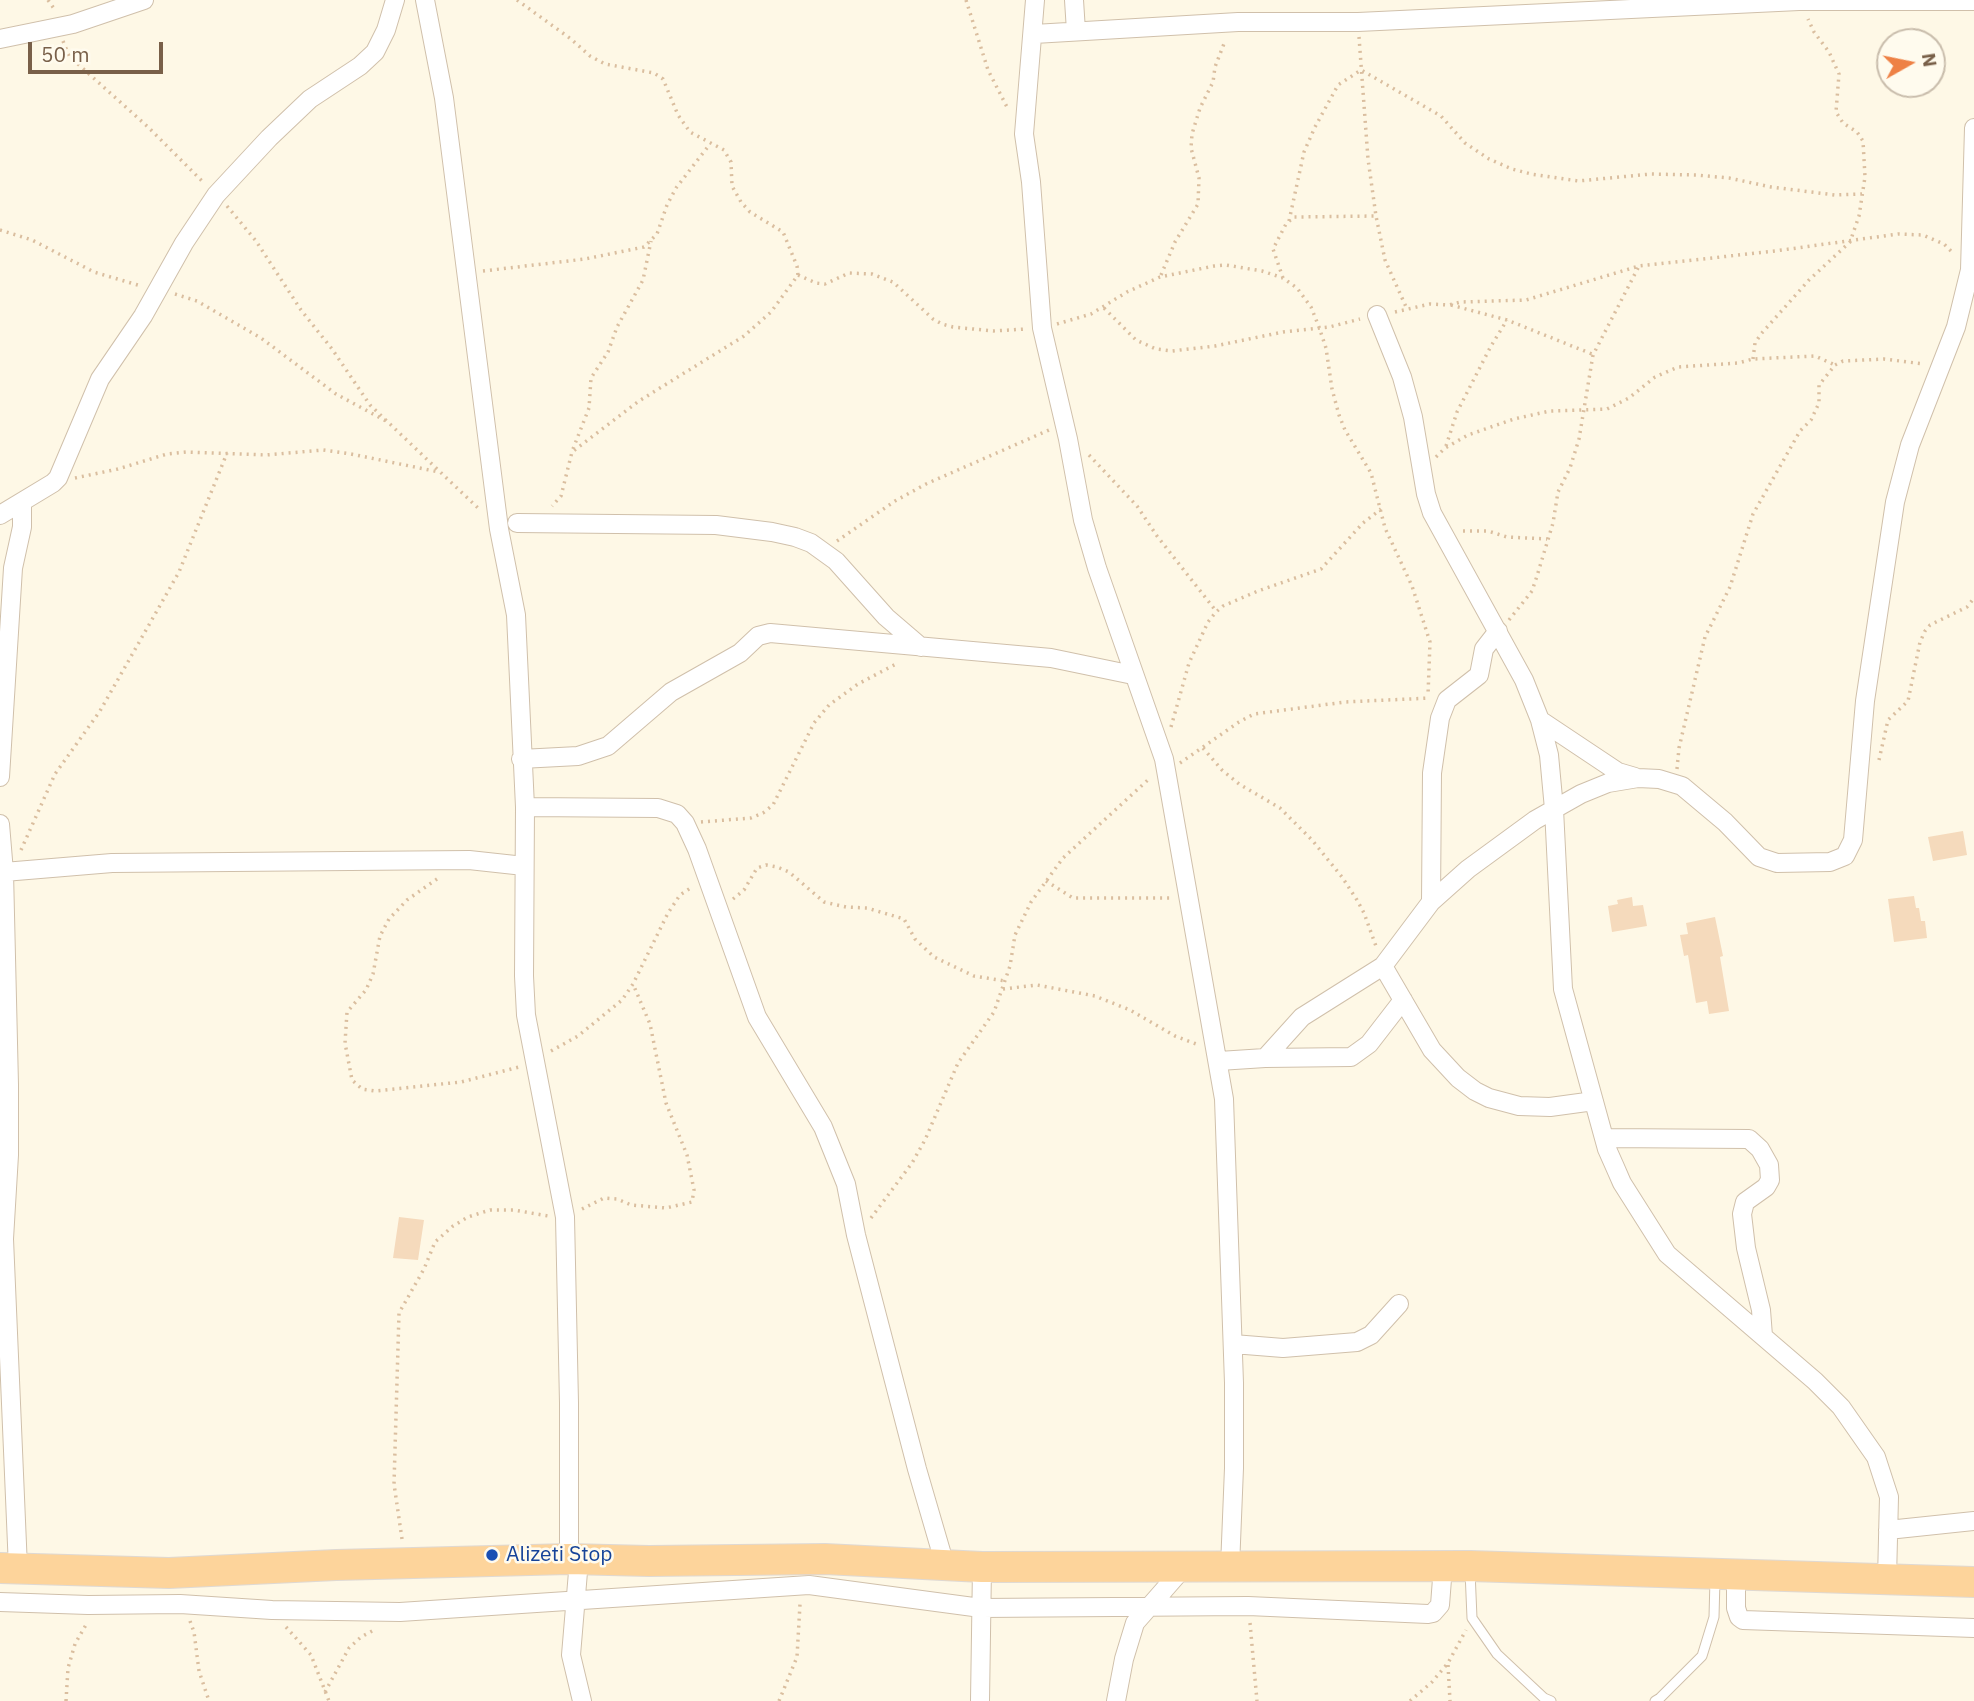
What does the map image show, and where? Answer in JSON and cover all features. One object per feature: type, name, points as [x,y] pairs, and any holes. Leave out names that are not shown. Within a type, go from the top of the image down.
[{"type":"highway","points":[[9,1568],[169,1573],[574,1559],[825,1559],[982,1567],[1456,1566],[1974,1582]]},
{"type":"street","points":[[0,39],[62,26],[144,0]]},
{"type":"street","points":[[0,514],[53,483],[60,474],[100,379],[159,290],[184,243],[216,195],[310,99],[360,66],[375,52],[386,30],[395,0]]},
{"type":"street","points":[[425,0],[444,99],[499,530],[516,615],[525,807],[526,1016],[565,1217],[575,1602],[571,1655],[582,1701]]},
{"type":"street","points":[[1035,0],[1024,134],[1031,183],[1042,328],[1086,532],[1165,765],[1218,1056],[1227,1133],[1233,1344],[1234,1468],[1230,1567]]},
{"type":"street","points":[[1074,0],[1076,31]]},
{"type":"street","points":[[1034,34],[1238,22],[1358,22],[1799,1],[1974,1]]},
{"type":"street","points":[[1265,1058],[1302,1017],[1383,966],[1431,902],[1468,869],[1535,820],[1581,793],[1608,783],[1639,778],[1659,779],[1682,786],[1726,822],[1759,857],[1777,863],[1794,865],[1830,862],[1845,856],[1853,840],[1865,701],[1895,502],[1910,445],[1940,365],[1970,299],[1974,128]]},
{"type":"street","points":[[1377,316],[1402,377],[1413,417],[1426,494],[1441,531],[1524,680],[1540,720],[1549,755],[1554,809],[1563,989],[1604,1138],[1622,1183],[1667,1254],[1815,1381],[1841,1408],[1876,1457],[1889,1497],[1887,1579]]},
{"type":"street","points":[[0,777],[13,568],[22,527],[23,502]]},
{"type":"street","points":[[516,523],[730,527],[795,537],[823,551],[886,617],[921,647]]},
{"type":"street","points":[[1431,902],[1434,745],[1440,718],[1447,700],[1476,679],[1481,670],[1484,649],[1498,631]]},
{"type":"street","points":[[521,759],[578,756],[607,746],[671,692],[740,653],[762,635],[783,634],[879,645],[1051,658],[1133,674]]},
{"type":"street","points":[[1540,720],[1618,772],[1639,778]]},
{"type":"street","points":[[525,807],[658,808],[677,814],[685,823],[697,849],[757,1017],[823,1127],[846,1184],[856,1235],[913,1456],[945,1566]]},
{"type":"street","points":[[0,824],[9,871],[9,1156],[4,1239],[9,1568]]},
{"type":"street","points":[[9,871],[112,863],[469,860],[524,866]]},
{"type":"street","points":[[1383,966],[1432,1049],[1458,1078],[1475,1091],[1489,1098],[1519,1106],[1550,1107],[1594,1101]]},
{"type":"street","points":[[1218,1056],[1351,1058],[1369,1044],[1403,1000]]},
{"type":"street","points":[[1604,1138],[1749,1139],[1760,1149],[1769,1165],[1770,1180],[1766,1187],[1745,1202],[1742,1214],[1746,1248],[1761,1310],[1763,1336]]},
{"type":"street","points":[[1233,1344],[1283,1348],[1357,1342],[1371,1335],[1399,1304]]},
{"type":"street","points":[[1888,1530],[1974,1521]]},
{"type":"street","points":[[1115,1701],[1135,1623],[1185,1566]]},
{"type":"street","points":[[0,1602],[180,1604],[272,1611],[400,1612],[810,1586],[981,1608],[1248,1606],[1433,1613],[1440,1605],[1456,1566]]},
{"type":"street","points":[[980,1701],[982,1567]]},
{"type":"street","points":[[1726,1574],[1739,1617],[1743,1620],[1974,1628]]},
{"type":"lane","points":[[1456,1566],[1472,1618],[1497,1654],[1544,1698],[1551,1701]]},
{"type":"lane","points":[[1654,1701],[1702,1656],[1726,1574]]},
{"type":"path","points":[[517,0],[590,56],[605,64],[654,73],[663,79],[678,115],[690,132],[724,150],[731,162],[732,186],[741,202],[750,212],[783,232],[797,266],[798,275],[771,312],[744,336],[639,401],[572,452]]},
{"type":"path","points":[[967,0],[988,70],[997,91],[1024,134]]},
{"type":"path","points":[[1753,359],[1755,343],[1761,334],[1809,279],[1850,242],[1859,216],[1865,177],[1863,141],[1836,112],[1839,74],[1799,1]]},
{"type":"path","points":[[1160,277],[1175,242],[1198,204],[1199,178],[1191,148],[1192,134],[1200,108],[1213,82],[1218,57],[1238,22]]},
{"type":"path","points":[[1358,22],[1368,159],[1376,216],[1385,260],[1407,309]]},
{"type":"path","points":[[62,26],[64,47],[69,56],[148,127],[216,195],[256,241],[370,405],[499,530]]},
{"type":"path","points":[[1361,71],[1441,116],[1465,143],[1489,159],[1531,174],[1578,181],[1677,174],[1729,178],[1797,190],[1862,194]]},
{"type":"path","points":[[1283,278],[1273,249],[1289,221],[1304,152],[1338,85],[1361,71]]},
{"type":"path","points":[[467,273],[639,249],[657,234],[676,188],[710,144]]},
{"type":"path","points":[[1289,221],[1300,215],[1376,216]]},
{"type":"path","points":[[0,230],[32,240],[94,272],[197,301],[261,338],[336,394],[390,423]]},
{"type":"path","points":[[1449,305],[1461,302],[1526,300],[1639,266],[1898,234],[1923,235],[1944,244],[1970,270]]},
{"type":"path","points":[[516,523],[558,501],[572,452],[589,408],[591,378],[608,352],[617,327],[643,280],[650,258],[651,241]]},
{"type":"path","points":[[798,275],[816,284],[825,284],[849,273],[875,275],[893,282],[933,318],[953,327],[993,331],[1042,328],[1079,319],[1160,277],[1226,265],[1262,271],[1283,278],[1297,288],[1309,303],[1320,327],[1339,415],[1371,473],[1385,527],[1412,586],[1430,642],[1428,697]]},
{"type":"path","points":[[1498,631],[1517,612],[1532,591],[1553,523],[1558,492],[1570,468],[1579,439],[1593,355],[1639,266]]},
{"type":"path","points":[[1104,308],[1136,340],[1164,350],[1195,349],[1430,304],[1449,305],[1507,320],[1593,355]]},
{"type":"path","points":[[1445,448],[1457,412],[1507,320]]},
{"type":"path","points":[[1423,472],[1445,448],[1468,435],[1514,419],[1549,411],[1607,409],[1629,398],[1656,377],[1678,367],[1815,356],[1835,365]]},
{"type":"path","points":[[1682,786],[1677,768],[1679,748],[1705,637],[1730,587],[1754,514],[1800,431],[1811,420],[1819,403],[1819,385],[1835,365],[1852,359],[1940,365]]},
{"type":"path","points":[[823,551],[895,501],[964,465],[1065,431],[1137,506],[1216,612]]},
{"type":"path","points":[[53,483],[118,469],[166,454],[186,452],[266,455],[323,450],[441,473]]},
{"type":"path","points":[[9,871],[55,774],[100,711],[179,572],[227,453]]},
{"type":"path","points":[[1165,765],[1176,708],[1189,663],[1208,622],[1216,612],[1223,606],[1258,591],[1321,569],[1363,523],[1381,509]]},
{"type":"path","points":[[1441,531],[1488,531],[1507,537],[1547,539]]},
{"type":"path","points":[[1877,771],[1888,720],[1908,701],[1920,642],[1925,631],[1930,625],[1967,607],[1974,598]]},
{"type":"path","points":[[685,823],[751,818],[763,813],[773,805],[814,723],[829,705],[858,684],[898,663],[921,647]]},
{"type":"path","points":[[856,1235],[912,1163],[925,1140],[958,1063],[987,1024],[1003,989],[1015,935],[1031,902],[1063,858],[1165,765],[1203,748],[1254,714],[1345,702],[1428,697],[1447,700]]},
{"type":"path","points":[[1203,748],[1239,784],[1280,808],[1312,840],[1342,877],[1360,906],[1383,966]]},
{"type":"path","points":[[469,860],[407,900],[384,927],[373,974],[366,989],[348,1012],[345,1043],[352,1080],[362,1089],[375,1091],[449,1083],[497,1074],[536,1059],[578,1036],[622,1000],[680,895],[707,878]]},
{"type":"path","points":[[716,907],[737,897],[757,868],[766,865],[777,867],[789,872],[824,902],[867,908],[904,919],[915,939],[934,957],[974,976],[1005,981]]},
{"type":"path","points":[[1046,881],[1073,898],[1189,898]]},
{"type":"path","points":[[405,1563],[394,1484],[398,1313],[424,1269],[435,1242],[468,1217],[490,1210],[565,1217],[604,1198],[617,1199],[631,1205],[666,1208],[692,1202],[695,1190],[687,1155],[666,1103],[648,1016],[633,984]]},
{"type":"path","points":[[1003,989],[1037,985],[1095,996],[1130,1010],[1175,1036],[1218,1056]]},
{"type":"path","points":[[779,1701],[797,1657],[799,1610],[803,1595],[810,1586]]},
{"type":"path","points":[[180,1604],[191,1624],[199,1671],[209,1701]]},
{"type":"path","points":[[66,1701],[68,1668],[75,1644],[86,1625],[88,1605]]},
{"type":"path","points":[[1248,1606],[1257,1701]]},
{"type":"path","points":[[272,1611],[311,1655],[329,1701]]},
{"type":"path","points":[[325,1692],[337,1667],[354,1643],[400,1612]]},
{"type":"path","points":[[1410,1701],[1432,1682],[1448,1663],[1472,1618]]},
{"type":"path","points":[[1448,1663],[1450,1701]]},
{"type":"building","points":[[1963,831],[1967,855],[1933,861],[1928,837]]},
{"type":"building","points":[[1914,896],[1921,921],[1925,921],[1927,938],[1894,942],[1888,899]]},
{"type":"building","points":[[1632,897],[1633,906],[1643,905],[1647,926],[1612,932],[1608,906],[1618,904],[1617,900]]},
{"type":"building","points":[[1715,917],[1723,956],[1720,957],[1729,1011],[1709,1014],[1707,1001],[1696,1003],[1688,955],[1684,956],[1680,935],[1688,934],[1686,923]]},
{"type":"building","points":[[399,1217],[424,1220],[418,1260],[393,1258]]},
{"type":"place","name":"Alizeti Stop","points":[[492,1555]]}]
